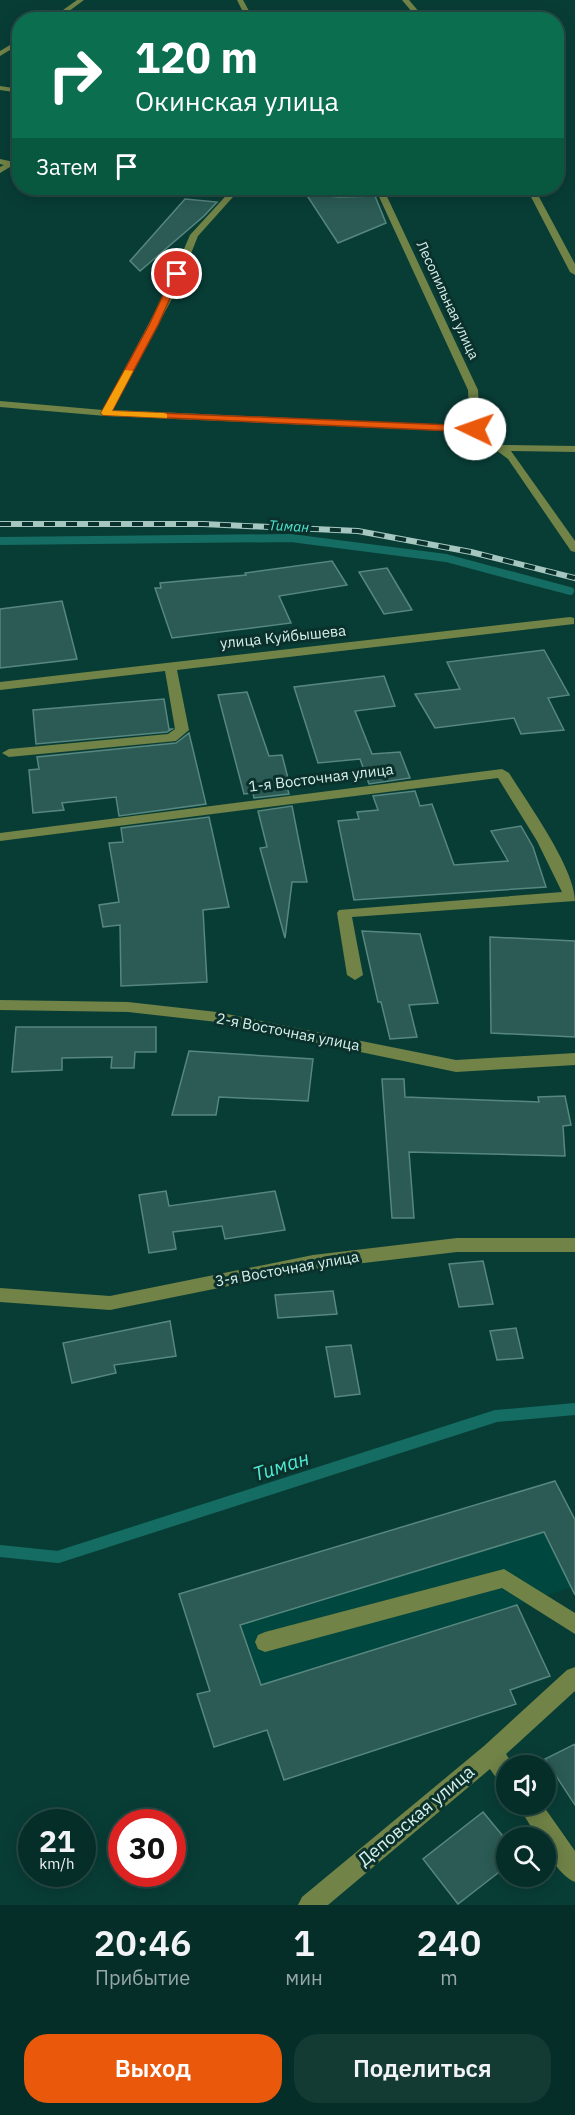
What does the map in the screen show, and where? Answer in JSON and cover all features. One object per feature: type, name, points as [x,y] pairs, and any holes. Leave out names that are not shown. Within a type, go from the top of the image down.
[{"type":"street","points":[[64,12],[81,0]]},
{"type":"street","points":[[405,0],[414,12]]},
{"type":"street","points":[[0,161],[11,164],[0,171]]},
{"type":"street","points":[[106,413],[171,291],[194,235],[231,195]]},
{"type":"street","name":"Лесопильная улица","points":[[382,195],[474,390],[475,429]]},
{"type":"street","points":[[534,195],[575,272]]},
{"type":"street","points":[[0,404],[106,413],[475,429],[512,457],[575,549]]},
{"type":"street","points":[[501,448],[575,449]]},
{"type":"street","name":"улица Куйбышева","points":[[0,686],[573,619]]},
{"type":"street","points":[[9,753],[171,738],[182,730],[170,666]]},
{"type":"street","name":"1-я Восточная улица","points":[[0,837],[502,773],[544,841],[573,896]]},
{"type":"street","points":[[355,975],[344,913],[573,896]]},
{"type":"street","name":"2-я Восточная улица","points":[[0,1005],[128,1007],[217,1017],[456,1066],[575,1059]]},
{"type":"street","name":"3-я Восточная улица","points":[[0,1295],[110,1303],[313,1262],[457,1245],[575,1245]]},
{"type":"street","points":[[265,1642],[504,1578],[575,1625]]},
{"type":"street","name":"Деповская улица","points":[[310,1905],[492,1753],[575,1677]]},
{"type":"street","points":[[492,1753],[496,1759]]},
{"type":"street","points":[[536,1815],[575,1871]]},
{"type":"shaded area","points":[[555,1481],[575,1586],[517,1605],[550,1676],[510,1689],[516,1704],[284,1780],[267,1730],[214,1747],[197,1694],[210,1690],[179,1594]]},
{"type":"building","points":[[307,195],[375,196],[386,223],[338,243]]},
{"type":"building","points":[[185,199],[217,202],[140,271],[130,261]]},
{"type":"building","points":[[332,561],[347,585],[279,596],[291,623],[172,638],[155,588],[161,588],[160,583],[246,575],[245,573]]},
{"type":"building","points":[[387,568],[412,610],[384,614],[359,572]]},
{"type":"building","points":[[62,601],[77,659],[0,668],[0,609]]},
{"type":"building","points":[[544,650],[569,695],[548,698],[564,730],[521,734],[514,718],[435,728],[415,694],[460,689],[447,662]]},
{"type":"building","points":[[384,676],[395,706],[355,711],[372,754],[400,752],[410,778],[369,784],[360,759],[318,763],[294,687]]},
{"type":"building","points":[[247,692],[269,756],[282,755],[289,782],[286,782],[289,794],[254,798],[253,793],[244,794],[218,695]]},
{"type":"building","points":[[164,699],[169,729],[172,729],[167,732],[36,744],[33,710]]},
{"type":"building","points":[[189,733],[206,804],[119,816],[116,797],[62,803],[64,810],[33,813],[29,770],[39,769],[37,757],[176,743]]},
{"type":"building","points":[[415,791],[420,806],[432,804],[454,865],[508,861],[491,831],[521,826],[533,847],[546,887],[354,900],[338,821],[359,819],[357,812],[378,810],[373,796]]},
{"type":"building","points":[[292,806],[307,882],[292,882],[285,938],[260,848],[267,847],[258,811]]},
{"type":"building","points":[[209,817],[229,907],[203,910],[207,982],[121,986],[120,925],[103,927],[99,905],[119,902],[109,843],[123,842],[121,828]]},
{"type":"building","points":[[362,931],[420,934],[438,1003],[409,1005],[417,1037],[390,1039],[381,1002],[378,1002]]},
{"type":"building","points":[[490,937],[575,941],[575,1037],[491,1033]]},
{"type":"building","points":[[16,1027],[156,1027],[156,1052],[135,1052],[134,1068],[111,1068],[112,1057],[62,1058],[62,1070],[12,1072]]},
{"type":"building","points":[[189,1051],[313,1059],[308,1101],[219,1097],[216,1115],[172,1115]]},
{"type":"building","points":[[382,1079],[404,1079],[405,1097],[539,1102],[538,1097],[565,1096],[571,1125],[563,1126],[565,1156],[409,1152],[414,1218],[392,1218]]},
{"type":"building","points":[[166,1191],[169,1206],[275,1191],[285,1230],[225,1239],[222,1226],[173,1232],[176,1249],[149,1253],[139,1195]]},
{"type":"building","points":[[483,1261],[493,1304],[459,1307],[449,1264]]},
{"type":"building","points":[[333,1291],[337,1314],[278,1318],[275,1295]]},
{"type":"building","points":[[170,1321],[176,1356],[114,1365],[116,1373],[72,1383],[63,1343]]},
{"type":"building","points":[[516,1328],[523,1358],[497,1360],[490,1331]]},
{"type":"building","points":[[351,1345],[360,1394],[335,1397],[326,1347]]},
{"type":"building","points":[[555,1481],[575,1520],[575,1595],[544,1532],[240,1625],[261,1685],[517,1605],[550,1676],[510,1690],[516,1704],[284,1780],[267,1730],[214,1747],[197,1694],[210,1691],[179,1594]]},
{"type":"building","points":[[575,1744],[575,1805],[556,1776],[556,1755],[553,1755]]},
{"type":"building","points":[[483,1812],[496,1828],[496,1875],[458,1904],[423,1859]]},
{"type":"waterway","name":"Тиман","points":[[0,541],[291,538],[446,558],[570,591]]},
{"type":"waterway","name":"Тиман","points":[[0,1551],[58,1557],[496,1416],[575,1409]]},
{"type":"railway","points":[[0,524],[203,524],[358,531],[471,552],[575,578]]},
{"type":"slow traffic","points":[[129,371],[106,413],[164,416]]},
{"type":"route","points":[[177,274],[154,325],[106,413],[475,429]]}]
